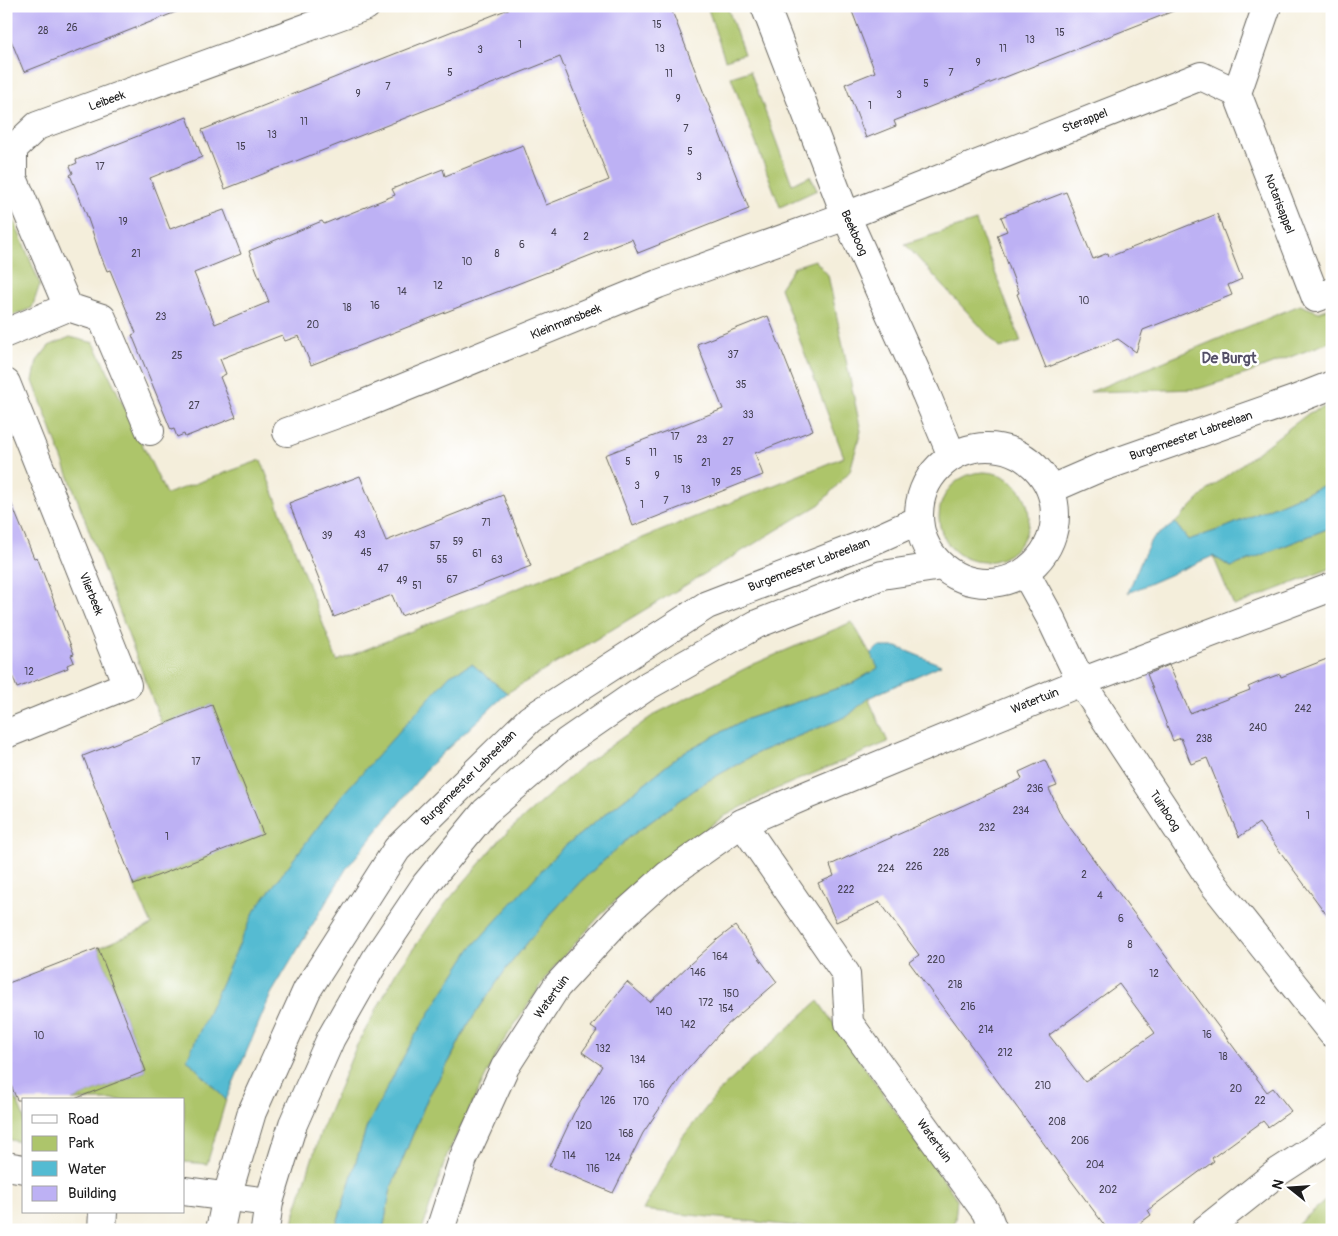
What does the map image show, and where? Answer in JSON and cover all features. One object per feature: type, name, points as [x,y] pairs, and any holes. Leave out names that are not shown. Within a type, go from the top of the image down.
[{"type":"street","name":"Leibeek","points":[[68,307],[13,178],[13,149],[38,126],[366,6]]},
{"type":"street","name":"Beekboog","points":[[765,6],[846,216],[930,401],[952,456]]},
{"type":"street","points":[[1237,93],[1267,6]]},
{"type":"street","name":"Sterappel","points":[[846,216],[1201,76],[1237,93]]},
{"type":"street","name":"Notarisappel","points":[[1237,93],[1316,298],[1332,292]]},
{"type":"street","name":"Kleinmansbeek","points":[[287,432],[359,406],[658,284],[846,216]]},
{"type":"street","points":[[6,333],[68,307],[102,318],[150,430]]},
{"type":"street","name":"Vlierbeek","points":[[6,383],[127,685],[6,734]]},
{"type":"street","name":"Burgemeester Labreelaan","points":[[1051,489],[1097,470],[1332,385]]},
{"type":"street","points":[[974,447],[998,447],[1020,454],[1038,469],[1051,489],[1056,512],[1052,535],[1042,556],[1025,572],[1005,581],[983,584],[961,578],[942,566],[930,553],[922,537],[919,520],[920,501],[926,483],[937,468],[952,456],[974,447]]},
{"type":"street","name":"Burgemeester Labreelaan","points":[[220,1230],[227,1196],[252,1112],[306,990],[397,849],[530,719],[707,605],[870,542],[919,520]]},
{"type":"street","points":[[265,1230],[269,1202],[293,1124],[335,1030],[377,956],[426,884],[485,812],[568,741],[649,685],[757,624],[882,576],[942,566]]},
{"type":"street","name":"Tuinboog","points":[[1025,572],[1051,619],[1081,682],[1215,886],[1332,1033]]},
{"type":"street","name":"Watertuin","points":[[440,1230],[463,1159],[506,1067],[557,986],[618,920],[668,875],[742,824],[1081,682],[1332,587]]},
{"type":"street","name":"Watertuin","points":[[742,824],[846,974],[849,1023],[986,1212],[993,1230]]},
{"type":"street","points":[[1204,1230],[1278,1172],[1332,1137]]},
{"type":"street","points":[[6,1166],[22,1169]]},
{"type":"street","points":[[185,1191],[269,1202]]},
{"type":"street","points":[[102,1230],[103,1214]]},
{"type":"green space","points":[[707,6],[727,6],[744,54],[725,60]]},
{"type":"green space","points":[[750,71],[792,184],[810,176],[817,190],[780,207],[731,77]]},
{"type":"green space","points":[[6,201],[40,284],[32,308],[6,318]]},
{"type":"green space","points":[[976,221],[1021,342],[1000,348],[905,244]]},
{"type":"green space","points":[[815,260],[828,275],[861,431],[850,471],[820,504],[507,693],[472,664],[187,1059],[226,1100],[207,1164],[185,1162],[185,1098],[77,1098],[146,1071],[98,948],[152,925],[134,885],[262,834],[212,705],[162,725],[33,381],[37,361],[49,346],[70,337],[94,343],[166,494],[261,460],[337,661],[844,457],[780,288],[794,267]]},
{"type":"green space","points":[[1300,305],[1319,312],[1332,307],[1332,341],[1246,374],[1198,389],[1090,392]]},
{"type":"green space","points":[[1332,404],[1332,482],[1224,528],[1188,540],[1175,523],[1209,489],[1309,413]]},
{"type":"green space","points":[[984,472],[1001,476],[1016,485],[1025,500],[1029,517],[1025,534],[1016,549],[1001,558],[984,562],[967,558],[952,549],[943,534],[939,517],[943,500],[952,485],[967,476]]},
{"type":"green space","points":[[1332,527],[1332,568],[1234,606],[1213,556],[1231,567]]},
{"type":"green space","points":[[852,622],[879,668],[853,683],[744,720],[684,752],[560,850],[367,1126],[335,1230],[292,1230],[296,1209],[321,1131],[356,1047],[398,970],[446,903],[504,835],[581,767],[655,714],[754,664]]},
{"type":"green space","points":[[868,698],[888,742],[774,790],[723,817],[656,867],[607,908],[553,968],[501,1045],[447,1155],[422,1230],[383,1230],[391,1188],[428,1097],[467,1026],[506,969],[580,882],[631,836],[704,783],[759,752],[848,716]]},
{"type":"green space","points":[[818,1001],[957,1199],[955,1220],[949,1230],[832,1230],[643,1210],[682,1138],[721,1089]]},
{"type":"green space","points":[[6,1073],[22,1113],[22,1143],[6,1139]]},
{"type":"green space","points":[[1332,1195],[1332,1230],[1291,1230]]},
{"type":"water","points":[[1332,482],[1332,527],[1231,567],[1213,556],[1128,593],[1151,540],[1175,523],[1188,540],[1224,528]]},
{"type":"water","points":[[878,647],[897,647],[941,665],[868,698],[848,716],[759,752],[704,783],[631,836],[580,882],[506,969],[467,1026],[428,1097],[391,1188],[383,1230],[335,1230],[367,1126],[413,1039],[471,948],[560,850],[684,752],[744,720],[853,683],[878,668],[871,654]]},
{"type":"water","points":[[472,664],[507,693],[429,766],[346,869],[271,994],[226,1100],[187,1059],[255,910],[342,795],[450,675]]},
{"type":"building","points":[[6,6],[186,6],[186,8],[24,72],[6,28]]},
{"type":"building","points":[[516,6],[670,6],[749,209],[638,253],[632,239],[311,365],[299,336],[285,341],[282,335],[220,359],[226,374],[220,377],[236,417],[185,437],[184,434],[177,437],[174,429],[171,430],[132,335],[136,333],[110,270],[107,271],[100,254],[70,175],[73,173],[70,166],[77,163],[76,160],[187,117],[202,157],[150,178],[170,229],[224,210],[241,254],[194,273],[215,324],[269,302],[249,251],[322,221],[324,224],[395,195],[392,189],[443,169],[445,176],[523,145],[546,205],[609,180],[560,57],[225,189],[202,130]]},
{"type":"building","points":[[850,6],[1181,6],[1181,8],[894,121],[896,126],[866,138],[845,84],[875,72]]},
{"type":"building","points":[[1066,192],[1093,259],[1108,253],[1109,257],[1217,214],[1242,279],[1228,285],[1232,295],[1143,330],[1136,352],[1118,339],[1046,368],[1017,294],[1019,293],[997,235],[1007,231],[1001,217]]},
{"type":"building","points":[[768,316],[813,430],[755,453],[763,475],[633,526],[605,455],[723,409],[697,344]]},
{"type":"building","points":[[360,476],[386,541],[503,495],[531,566],[401,616],[392,595],[334,617],[289,503]]},
{"type":"building","points":[[6,493],[34,558],[37,557],[74,654],[71,655],[74,662],[67,665],[68,668],[17,688],[6,660]]},
{"type":"building","points":[[1332,657],[1332,922],[1259,823],[1239,837],[1207,758],[1191,764],[1181,738],[1173,741],[1147,674],[1169,665],[1190,713],[1250,690],[1248,687],[1264,680],[1280,674],[1281,677]]},
{"type":"building","points":[[212,705],[263,834],[134,885],[83,756]]},
{"type":"building","points":[[1045,760],[1057,786],[1049,789],[1062,817],[1267,1092],[1273,1088],[1291,1111],[1268,1127],[1263,1121],[1212,1158],[1214,1161],[1148,1210],[1151,1215],[1131,1230],[1108,1230],[909,962],[919,955],[880,902],[836,922],[818,883],[834,876],[830,865],[1022,779],[1019,772]],"holes":[[[1119,984],[1155,1033],[1085,1082],[1049,1035]]]},
{"type":"building","points":[[735,926],[777,982],[726,1026],[681,1077],[643,1133],[613,1193],[549,1166],[574,1113],[602,1066],[582,1052],[597,1031],[591,1027],[627,982],[650,1002],[690,964]]},
{"type":"building","points":[[98,948],[146,1071],[77,1098],[22,1098],[22,1100],[17,1100],[6,1073],[6,984]]},
{"type":"district","name":"De Burgt","points":[[1229,358]]}]
